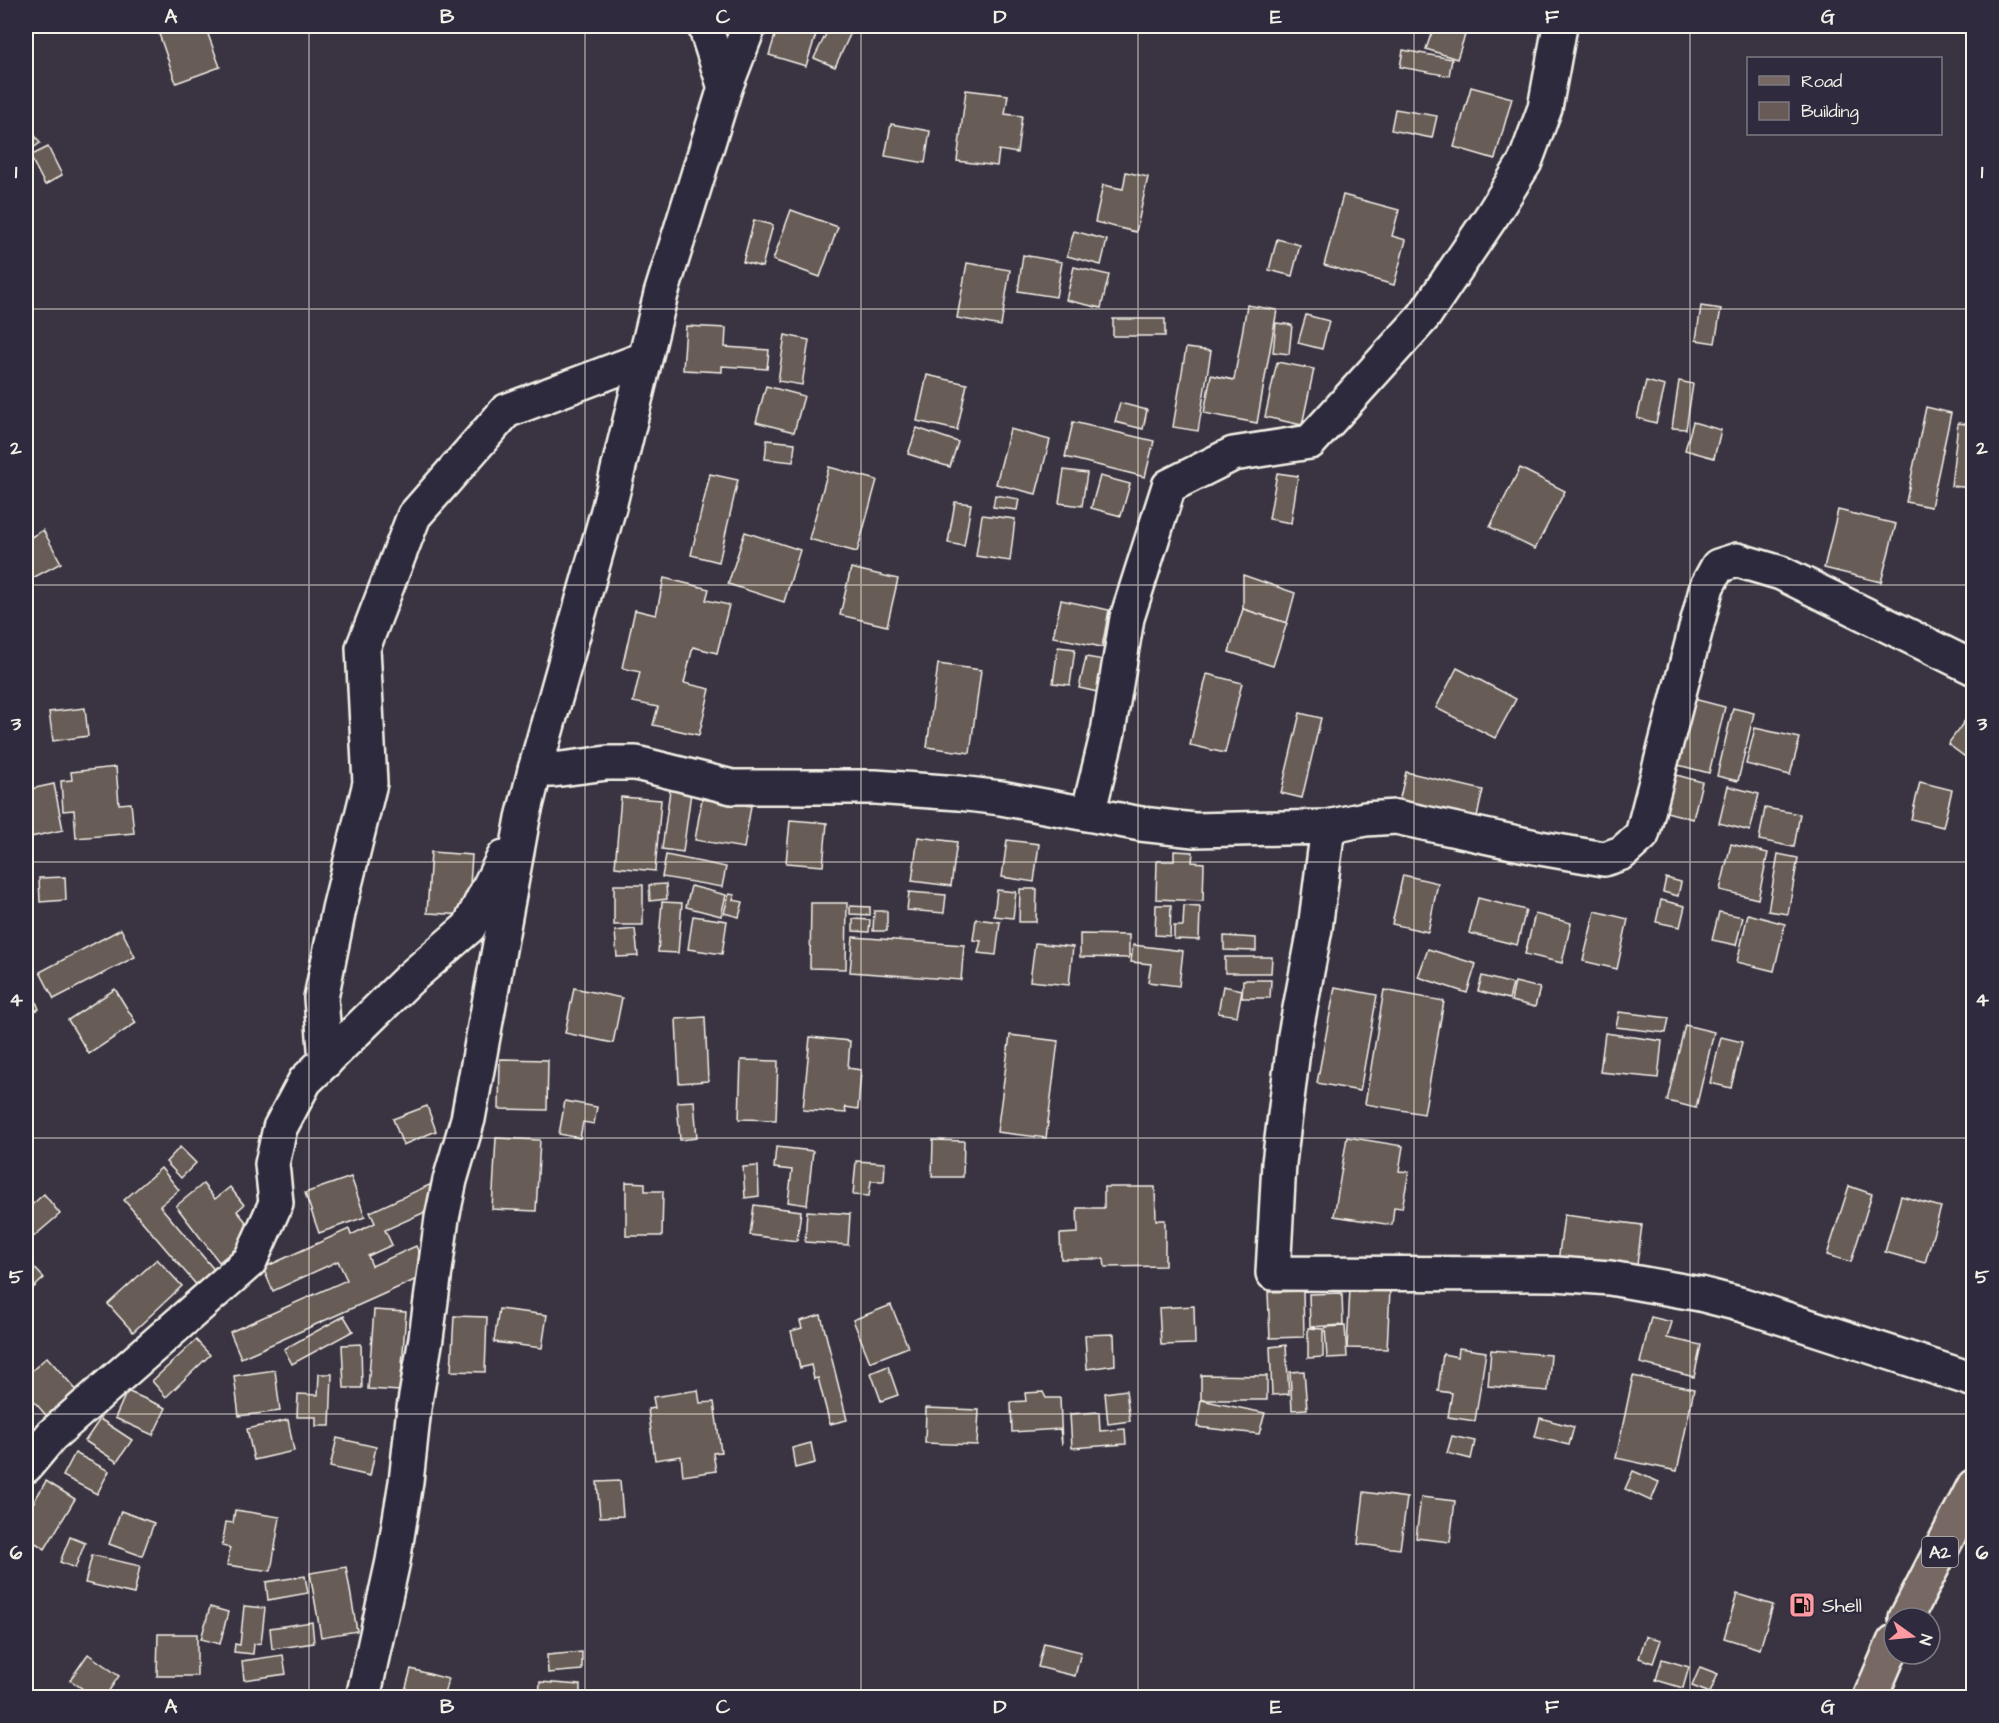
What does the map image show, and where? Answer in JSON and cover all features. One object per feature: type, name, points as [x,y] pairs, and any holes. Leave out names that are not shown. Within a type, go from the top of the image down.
[{"type":"main road","name":"A2","points":[[1912,1606],[1974,1486]]},
{"type":"main road","points":[[1870,1698],[1884,1666]]},
{"type":"street","points":[[705,26],[725,88]]},
{"type":"street","points":[[363,1698],[393,1561],[405,1493],[414,1408],[442,1218],[450,1180],[468,1119],[523,818],[609,507],[661,294],[725,88],[749,26]]},
{"type":"street","points":[[1088,814],[1108,732],[1126,618],[1169,486],[1233,454],[1310,442],[1424,316],[1525,162],[1545,108],[1560,26]]},
{"type":"street","points":[[326,1061],[321,998],[339,909],[370,783],[363,648],[414,516],[506,411],[644,359]]},
{"type":"street","points":[[535,770],[607,763],[636,764],[732,788],[875,787],[1001,798],[1141,824],[1194,830],[1328,827],[1365,819],[1396,817],[1540,848],[1604,859],[1622,853],[1642,835],[1707,586],[1718,566],[1737,560],[1781,573],[1974,668]]},
{"type":"street","points":[[26,1466],[52,1435],[250,1261],[276,1203],[272,1164],[280,1128],[305,1082],[408,980],[470,927],[523,818]]},
{"type":"street","points":[[1328,827],[1314,929],[1295,1035],[1279,1163],[1273,1274],[1556,1274],[1610,1278],[1700,1294],[1743,1305],[1974,1380]]},
{"type":"building","points":[[205,26],[220,67],[176,83],[157,28]]},
{"type":"building","points":[[778,26],[797,26],[817,31],[806,66],[769,55]]},
{"type":"building","points":[[830,26],[854,26],[835,67],[814,58]]},
{"type":"building","points":[[1434,26],[1468,26],[1457,59],[1426,49]]},
{"type":"building","points":[[1403,50],[1452,59],[1449,76],[1400,67]]},
{"type":"building","points":[[1471,87],[1512,98],[1495,159],[1454,147]]},
{"type":"building","points":[[966,90],[1008,95],[1005,114],[1022,116],[1017,153],[999,150],[997,166],[957,161]]},
{"type":"building","points":[[1395,109],[1437,116],[1432,138],[1391,130]]},
{"type":"building","points":[[26,122],[40,143],[29,151],[26,146]]},
{"type":"building","points":[[891,124],[930,131],[925,163],[885,156]]},
{"type":"building","points":[[48,147],[62,175],[45,185],[30,156]]},
{"type":"building","points":[[1126,172],[1148,177],[1136,232],[1095,222],[1103,185],[1123,189]]},
{"type":"building","points":[[1343,195],[1399,210],[1392,236],[1406,240],[1394,285],[1324,265]]},
{"type":"building","points":[[791,210],[838,227],[820,277],[773,260]]},
{"type":"building","points":[[754,220],[773,225],[762,267],[743,262]]},
{"type":"building","points":[[1074,231],[1107,240],[1101,265],[1067,256]]},
{"type":"building","points":[[1277,239],[1300,245],[1292,276],[1269,270]]},
{"type":"building","points":[[1023,255],[1062,262],[1056,297],[1018,291]]},
{"type":"building","points":[[967,263],[1010,270],[1001,326],[957,318]]},
{"type":"building","points":[[1074,267],[1109,275],[1101,308],[1066,300]]},
{"type":"building","points":[[1247,305],[1277,310],[1257,423],[1204,413],[1211,375],[1234,380]]},
{"type":"building","points":[[1701,306],[1721,309],[1715,343],[1696,340]]},
{"type":"building","points":[[1306,315],[1329,321],[1322,349],[1298,343]]},
{"type":"building","points":[[1113,319],[1165,319],[1165,336],[1113,336]]},
{"type":"building","points":[[1276,323],[1292,325],[1289,354],[1273,352]]},
{"type":"building","points":[[686,326],[726,328],[725,347],[769,350],[767,369],[722,366],[722,372],[683,370]]},
{"type":"building","points":[[785,335],[809,340],[802,385],[778,381]]},
{"type":"building","points":[[1186,348],[1211,351],[1198,431],[1173,427]]},
{"type":"building","points":[[1277,362],[1314,369],[1302,425],[1265,417]]},
{"type":"building","points":[[927,375],[967,384],[957,430],[917,421]]},
{"type":"building","points":[[1646,381],[1665,386],[1656,423],[1637,418]]},
{"type":"building","points":[[1679,381],[1693,384],[1686,429],[1672,428]]},
{"type":"building","points":[[766,386],[804,396],[794,432],[756,422]]},
{"type":"building","points":[[1120,403],[1147,410],[1143,429],[1115,422]]},
{"type":"building","points":[[1926,407],[1951,413],[1931,507],[1906,502]]},
{"type":"building","points":[[1073,422],[1154,441],[1145,477],[1065,457]]},
{"type":"building","points":[[1693,422],[1721,430],[1714,458],[1685,450]]},
{"type":"building","points":[[1958,423],[1974,425],[1974,488],[1951,486]]},
{"type":"building","points":[[917,428],[958,442],[950,467],[908,454]]},
{"type":"building","points":[[1010,429],[1050,440],[1036,494],[996,484]]},
{"type":"building","points":[[767,440],[795,443],[793,462],[765,459]]},
{"type":"building","points":[[829,467],[877,480],[857,552],[809,539]]},
{"type":"building","points":[[1520,468],[1565,491],[1535,549],[1490,527]]},
{"type":"building","points":[[1064,470],[1087,473],[1082,506],[1059,503]]},
{"type":"building","points":[[1277,473],[1298,476],[1291,523],[1269,519]]},
{"type":"building","points":[[710,474],[738,480],[719,562],[691,555]]},
{"type":"building","points":[[1100,476],[1130,484],[1121,516],[1091,508]]},
{"type":"building","points":[[995,495],[1019,499],[1017,510],[993,507]]},
{"type":"building","points":[[955,502],[971,504],[964,546],[948,543]]},
{"type":"building","points":[[1838,510],[1896,524],[1881,582],[1824,568]]},
{"type":"building","points":[[982,515],[1015,519],[1010,561],[976,556]]},
{"type":"building","points":[[43,530],[61,563],[29,580],[26,573],[26,540]]},
{"type":"building","points":[[745,532],[800,550],[784,602],[728,584]]},
{"type":"building","points":[[851,568],[898,579],[887,626],[840,615]]},
{"type":"building","points":[[1243,575],[1295,593],[1287,623],[1243,609]]},
{"type":"building","points":[[664,578],[709,589],[706,600],[729,605],[717,653],[693,647],[684,683],[710,689],[699,735],[653,725],[658,707],[633,702],[640,672],[622,668],[635,610],[656,615]]},
{"type":"building","points":[[1061,600],[1109,610],[1102,647],[1053,637]]},
{"type":"building","points":[[1243,609],[1287,623],[1273,666],[1229,652]]},
{"type":"building","points":[[1058,647],[1075,649],[1070,685],[1053,683]]},
{"type":"building","points":[[1086,657],[1104,660],[1098,692],[1079,688]]},
{"type":"building","points":[[938,664],[981,670],[970,753],[927,747]]},
{"type":"building","points":[[1457,668],[1516,699],[1495,738],[1436,708]]},
{"type":"building","points":[[1207,674],[1242,683],[1225,753],[1190,745]]},
{"type":"building","points":[[1690,698],[1725,707],[1709,773],[1674,764]]},
{"type":"building","points":[[85,708],[88,736],[53,741],[49,712]]},
{"type":"building","points":[[1733,708],[1754,713],[1738,781],[1717,776]]},
{"type":"building","points":[[1974,708],[1974,760],[1972,762],[1948,744]]},
{"type":"building","points":[[1300,713],[1321,718],[1302,798],[1281,793]]},
{"type":"building","points":[[1755,728],[1800,738],[1790,775],[1746,764]]},
{"type":"building","points":[[116,767],[119,804],[131,803],[134,833],[76,838],[74,810],[63,811],[61,781],[72,780],[71,772]]},
{"type":"building","points":[[1406,772],[1483,790],[1475,825],[1398,806]]},
{"type":"building","points":[[1673,774],[1702,782],[1693,819],[1663,811]]},
{"type":"building","points":[[1920,782],[1952,790],[1943,827],[1911,819]]},
{"type":"building","points":[[54,784],[63,830],[26,838],[26,790]]},
{"type":"building","points":[[1728,786],[1759,794],[1750,831],[1719,823]]},
{"type":"building","points":[[670,790],[691,792],[683,852],[662,849]]},
{"type":"building","points":[[621,797],[661,800],[655,871],[615,867]]},
{"type":"building","points":[[702,799],[751,806],[744,848],[695,840]]},
{"type":"building","points":[[1765,808],[1800,814],[1794,847],[1759,840]]},
{"type":"building","points":[[790,820],[827,823],[823,866],[786,863]]},
{"type":"building","points":[[918,837],[957,842],[951,886],[912,881]]},
{"type":"building","points":[[1007,840],[1039,844],[1034,882],[1002,877]]},
{"type":"building","points":[[1731,844],[1768,853],[1758,899],[1720,890]]},
{"type":"building","points":[[1174,851],[1193,852],[1192,862],[1204,863],[1203,901],[1156,899],[1157,861],[1174,861]]},
{"type":"building","points":[[431,852],[472,855],[468,915],[427,913]]},
{"type":"building","points":[[1778,854],[1798,858],[1788,914],[1768,911]]},
{"type":"building","points":[[666,855],[726,867],[722,887],[662,877]]},
{"type":"building","points":[[1403,875],[1438,883],[1428,932],[1392,924]]},
{"type":"building","points":[[65,877],[66,900],[40,902],[39,878]]},
{"type":"building","points":[[1666,878],[1681,882],[1678,896],[1663,892]]},
{"type":"building","points":[[666,884],[667,899],[650,901],[649,885]]},
{"type":"building","points":[[614,885],[643,885],[643,925],[614,925]]},
{"type":"building","points":[[691,886],[726,895],[721,916],[686,907]]},
{"type":"building","points":[[1020,889],[1037,889],[1036,922],[1019,922]]},
{"type":"building","points":[[997,890],[1016,892],[1013,918],[994,916]]},
{"type":"building","points":[[909,892],[946,895],[944,913],[907,910]]},
{"type":"building","points":[[729,894],[735,895],[733,900],[743,902],[739,917],[724,913]]},
{"type":"building","points":[[1478,898],[1526,910],[1517,945],[1469,933]]},
{"type":"building","points":[[1661,900],[1685,906],[1680,927],[1656,922]]},
{"type":"building","points":[[662,902],[682,903],[678,953],[658,952]]},
{"type":"building","points":[[811,903],[847,903],[846,969],[810,968]]},
{"type":"building","points":[[1156,905],[1171,905],[1170,936],[1155,935]]},
{"type":"building","points":[[850,906],[870,907],[870,915],[850,914]]},
{"type":"building","points":[[1184,906],[1200,907],[1199,940],[1174,939],[1174,926],[1183,926]]},
{"type":"building","points":[[874,911],[887,911],[887,931],[873,931]]},
{"type":"building","points":[[1595,911],[1628,919],[1617,969],[1583,961]]},
{"type":"building","points":[[1719,912],[1743,917],[1736,945],[1712,940]]},
{"type":"building","points":[[1535,914],[1571,923],[1562,963],[1525,954]]},
{"type":"building","points":[[1748,914],[1785,924],[1774,971],[1737,962]]},
{"type":"building","points":[[693,916],[727,921],[722,954],[688,949]]},
{"type":"building","points":[[853,919],[870,920],[869,932],[853,931]]},
{"type":"building","points":[[976,919],[1000,922],[996,955],[978,953],[981,941],[973,940]]},
{"type":"building","points":[[121,929],[135,957],[54,999],[40,972]]},
{"type":"building","points":[[635,929],[638,956],[617,957],[615,931]]},
{"type":"building","points":[[1080,934],[1129,935],[1129,958],[1080,957]]},
{"type":"building","points":[[1224,936],[1256,938],[1256,951],[1224,950]]},
{"type":"building","points":[[853,937],[964,945],[961,980],[850,972]]},
{"type":"building","points":[[1035,943],[1073,947],[1069,985],[1030,981]]},
{"type":"building","points":[[1133,945],[1183,951],[1179,986],[1148,982],[1151,964],[1131,962]]},
{"type":"building","points":[[1428,949],[1476,964],[1467,993],[1418,977]]},
{"type":"building","points":[[1225,957],[1272,957],[1271,973],[1225,973]]},
{"type":"building","points":[[1482,976],[1513,984],[1509,999],[1478,991]]},
{"type":"building","points":[[26,977],[39,1009],[26,1015]]},
{"type":"building","points":[[1243,980],[1271,980],[1270,998],[1242,998]]},
{"type":"building","points":[[1515,982],[1540,988],[1535,1007],[1511,1001]]},
{"type":"building","points":[[1223,986],[1242,990],[1237,1016],[1218,1013]]},
{"type":"building","points":[[1335,987],[1377,995],[1360,1091],[1317,1083]]},
{"type":"building","points":[[574,988],[622,998],[613,1043],[565,1033]]},
{"type":"building","points":[[115,989],[136,1023],[89,1054],[68,1020]]},
{"type":"building","points":[[1384,990],[1444,1001],[1424,1114],[1365,1104]]},
{"type":"building","points":[[1619,1012],[1669,1018],[1666,1033],[1616,1027]]},
{"type":"building","points":[[705,1017],[708,1081],[679,1083],[676,1019]]},
{"type":"building","points":[[1685,1025],[1714,1032],[1696,1108],[1667,1101]]},
{"type":"building","points":[[1605,1033],[1662,1041],[1658,1078],[1600,1072]]},
{"type":"building","points":[[1010,1035],[1058,1041],[1046,1138],[997,1132]]},
{"type":"building","points":[[810,1037],[850,1041],[848,1068],[861,1070],[858,1109],[845,1107],[846,1113],[803,1110]]},
{"type":"building","points":[[1721,1037],[1742,1042],[1731,1088],[1710,1083]]},
{"type":"building","points":[[500,1059],[548,1060],[547,1110],[499,1109]]},
{"type":"building","points":[[741,1060],[778,1061],[776,1120],[739,1119]]},
{"type":"building","points":[[565,1101],[597,1107],[594,1124],[583,1122],[580,1138],[559,1134]]},
{"type":"building","points":[[694,1101],[697,1138],[680,1140],[677,1102]]},
{"type":"building","points":[[427,1106],[436,1131],[403,1145],[393,1119]]},
{"type":"building","points":[[1347,1137],[1403,1146],[1399,1171],[1409,1172],[1402,1208],[1394,1207],[1392,1225],[1334,1216]]},
{"type":"building","points":[[496,1138],[540,1140],[536,1211],[492,1209]]},
{"type":"building","points":[[933,1140],[964,1141],[963,1177],[932,1177]]},
{"type":"building","points":[[180,1147],[196,1163],[181,1178],[166,1162]]},
{"type":"building","points":[[776,1147],[813,1151],[807,1205],[788,1202],[792,1170],[774,1168]]},
{"type":"building","points":[[856,1161],[885,1163],[884,1181],[871,1181],[869,1196],[853,1195]]},
{"type":"building","points":[[758,1166],[759,1196],[745,1198],[743,1167]]},
{"type":"building","points":[[161,1168],[179,1190],[160,1206],[217,1273],[199,1288],[124,1200]]},
{"type":"building","points":[[351,1177],[365,1217],[319,1233],[305,1193]]},
{"type":"building","points":[[436,1182],[445,1203],[385,1230],[392,1245],[368,1256],[372,1266],[416,1246],[428,1274],[241,1358],[230,1332],[347,1280],[338,1261],[273,1291],[263,1268],[349,1229],[351,1235],[375,1223],[370,1212]]},
{"type":"building","points":[[626,1182],[645,1183],[645,1191],[663,1191],[662,1236],[626,1236]]},
{"type":"building","points":[[203,1184],[215,1199],[230,1187],[244,1205],[237,1211],[255,1233],[219,1262],[176,1206]]},
{"type":"building","points":[[1849,1186],[1872,1194],[1851,1262],[1827,1255]]},
{"type":"building","points":[[1104,1187],[1155,1187],[1156,1220],[1165,1220],[1165,1266],[1105,1267],[1104,1259],[1061,1259],[1060,1234],[1078,1233],[1077,1208],[1104,1208]]},
{"type":"building","points":[[44,1194],[60,1214],[26,1243],[26,1210]]},
{"type":"building","points":[[1901,1196],[1941,1207],[1925,1263],[1885,1252]]},
{"type":"building","points":[[754,1205],[801,1211],[797,1241],[750,1235]]},
{"type":"building","points":[[807,1211],[850,1214],[848,1245],[805,1242]]},
{"type":"building","points":[[1564,1215],[1642,1225],[1635,1280],[1557,1270]]},
{"type":"building","points":[[157,1259],[182,1286],[133,1332],[108,1304]]},
{"type":"building","points":[[27,1260],[44,1278],[30,1291],[26,1286]]},
{"type":"building","points":[[1350,1288],[1390,1290],[1387,1349],[1347,1348]]},
{"type":"building","points":[[1303,1291],[1304,1337],[1270,1338],[1268,1292]]},
{"type":"building","points":[[1342,1293],[1343,1325],[1310,1327],[1309,1294]]},
{"type":"building","points":[[891,1305],[908,1347],[870,1362],[853,1320]]},
{"type":"building","points":[[1194,1306],[1195,1344],[1161,1345],[1159,1308]]},
{"type":"building","points":[[499,1309],[547,1315],[542,1348],[494,1342]]},
{"type":"building","points":[[374,1310],[406,1312],[400,1391],[368,1389]]},
{"type":"building","points":[[821,1315],[847,1420],[830,1424],[818,1378],[814,1379],[811,1365],[800,1368],[791,1331],[802,1328],[800,1321]]},
{"type":"building","points":[[344,1316],[353,1331],[292,1364],[284,1349]]},
{"type":"building","points":[[454,1316],[487,1317],[485,1372],[451,1371]]},
{"type":"building","points":[[1651,1317],[1672,1322],[1667,1338],[1701,1345],[1694,1377],[1640,1363]]},
{"type":"building","points":[[1345,1326],[1347,1357],[1327,1358],[1325,1327]]},
{"type":"building","points":[[1308,1328],[1323,1329],[1323,1357],[1308,1358]]},
{"type":"building","points":[[1114,1334],[1115,1365],[1087,1369],[1085,1335]]},
{"type":"building","points":[[196,1340],[210,1355],[166,1397],[152,1381]]},
{"type":"building","points":[[361,1344],[362,1388],[344,1388],[342,1345]]},
{"type":"building","points":[[1286,1345],[1289,1394],[1272,1395],[1270,1347]]},
{"type":"building","points":[[1459,1348],[1486,1352],[1475,1421],[1448,1417],[1452,1393],[1438,1391],[1443,1354],[1458,1357]]},
{"type":"building","points":[[1491,1350],[1551,1355],[1548,1391],[1488,1386]]},
{"type":"building","points":[[47,1357],[79,1393],[50,1420],[26,1392],[26,1376]]},
{"type":"building","points":[[888,1366],[898,1395],[881,1401],[871,1373]]},
{"type":"building","points":[[275,1370],[280,1411],[239,1416],[234,1376]]},
{"type":"building","points":[[1304,1371],[1307,1409],[1292,1410],[1290,1372]]},
{"type":"building","points":[[319,1374],[332,1374],[330,1426],[316,1426],[316,1417],[297,1417],[298,1394],[318,1395]]},
{"type":"building","points":[[1201,1375],[1267,1376],[1267,1400],[1201,1400]]},
{"type":"building","points":[[1633,1376],[1694,1389],[1677,1471],[1616,1458]]},
{"type":"building","points":[[698,1390],[700,1403],[714,1402],[721,1452],[713,1453],[716,1471],[683,1476],[681,1456],[655,1460],[648,1409],[655,1408],[653,1397]]},
{"type":"building","points":[[1126,1390],[1130,1421],[1108,1424],[1105,1393]]},
{"type":"building","points":[[127,1391],[166,1408],[153,1435],[115,1418]]},
{"type":"building","points":[[1043,1392],[1046,1398],[1060,1398],[1062,1445],[1060,1429],[1012,1432],[1011,1402],[1026,1401],[1025,1393]]},
{"type":"building","points":[[1201,1400],[1265,1413],[1259,1434],[1197,1427]]},
{"type":"building","points":[[926,1408],[979,1410],[977,1445],[925,1443]]},
{"type":"building","points":[[1099,1412],[1100,1431],[1125,1429],[1126,1444],[1072,1448],[1070,1414]]},
{"type":"building","points":[[1540,1418],[1574,1427],[1569,1445],[1535,1437]]},
{"type":"building","points":[[100,1419],[132,1440],[117,1462],[85,1441]]},
{"type":"building","points":[[288,1420],[294,1451],[254,1460],[247,1429]]},
{"type":"building","points":[[1452,1436],[1475,1441],[1471,1459],[1447,1453]]},
{"type":"building","points":[[337,1438],[376,1447],[370,1476],[330,1467]]},
{"type":"building","points":[[811,1443],[815,1463],[795,1468],[792,1448]]},
{"type":"building","points":[[75,1453],[109,1471],[97,1494],[63,1476]]},
{"type":"building","points":[[1633,1471],[1659,1482],[1651,1501],[1625,1489]]},
{"type":"building","points":[[46,1481],[75,1499],[45,1549],[26,1537],[26,1515]]},
{"type":"building","points":[[620,1481],[623,1516],[600,1517],[597,1482]]},
{"type":"building","points":[[1364,1492],[1407,1498],[1400,1549],[1358,1544]]},
{"type":"building","points":[[1421,1497],[1455,1501],[1450,1542],[1416,1538]]},
{"type":"building","points":[[235,1510],[280,1517],[271,1571],[227,1565],[230,1548],[222,1546],[226,1522],[233,1523]]},
{"type":"building","points":[[121,1511],[154,1523],[142,1556],[109,1544]]},
{"type":"building","points":[[70,1537],[85,1543],[75,1568],[60,1562]]},
{"type":"building","points":[[92,1555],[140,1566],[134,1594],[85,1583]]},
{"type":"building","points":[[346,1567],[357,1631],[321,1637],[310,1573]]},
{"type":"building","points":[[305,1576],[308,1593],[268,1600],[266,1582]]},
{"type":"building","points":[[1737,1594],[1773,1605],[1760,1649],[1724,1638]]},
{"type":"building","points":[[244,1606],[265,1608],[261,1643],[254,1644],[253,1654],[234,1652],[235,1644],[240,1645]]},
{"type":"building","points":[[210,1607],[228,1612],[220,1644],[201,1639]]},
{"type":"building","points":[[312,1622],[314,1643],[272,1649],[270,1628]]},
{"type":"building","points":[[158,1634],[197,1634],[197,1676],[157,1676]]},
{"type":"building","points":[[1646,1636],[1661,1640],[1653,1663],[1639,1658]]},
{"type":"building","points":[[1044,1643],[1081,1652],[1075,1676],[1038,1667]]},
{"type":"building","points":[[582,1652],[582,1670],[548,1673],[547,1655]]},
{"type":"building","points":[[88,1654],[119,1676],[104,1698],[96,1698],[70,1680]]},
{"type":"building","points":[[283,1655],[286,1674],[244,1680],[242,1661]]},
{"type":"building","points":[[1662,1659],[1689,1667],[1683,1688],[1656,1680]]},
{"type":"building","points":[[1700,1667],[1718,1674],[1710,1693],[1692,1686]]},
{"type":"building","points":[[411,1669],[448,1679],[443,1698],[403,1698]]},
{"type":"building","points":[[540,1682],[580,1685],[580,1698],[539,1698]]},
{"type":"place","name":"Shell","points":[[1802,1605]]}]
